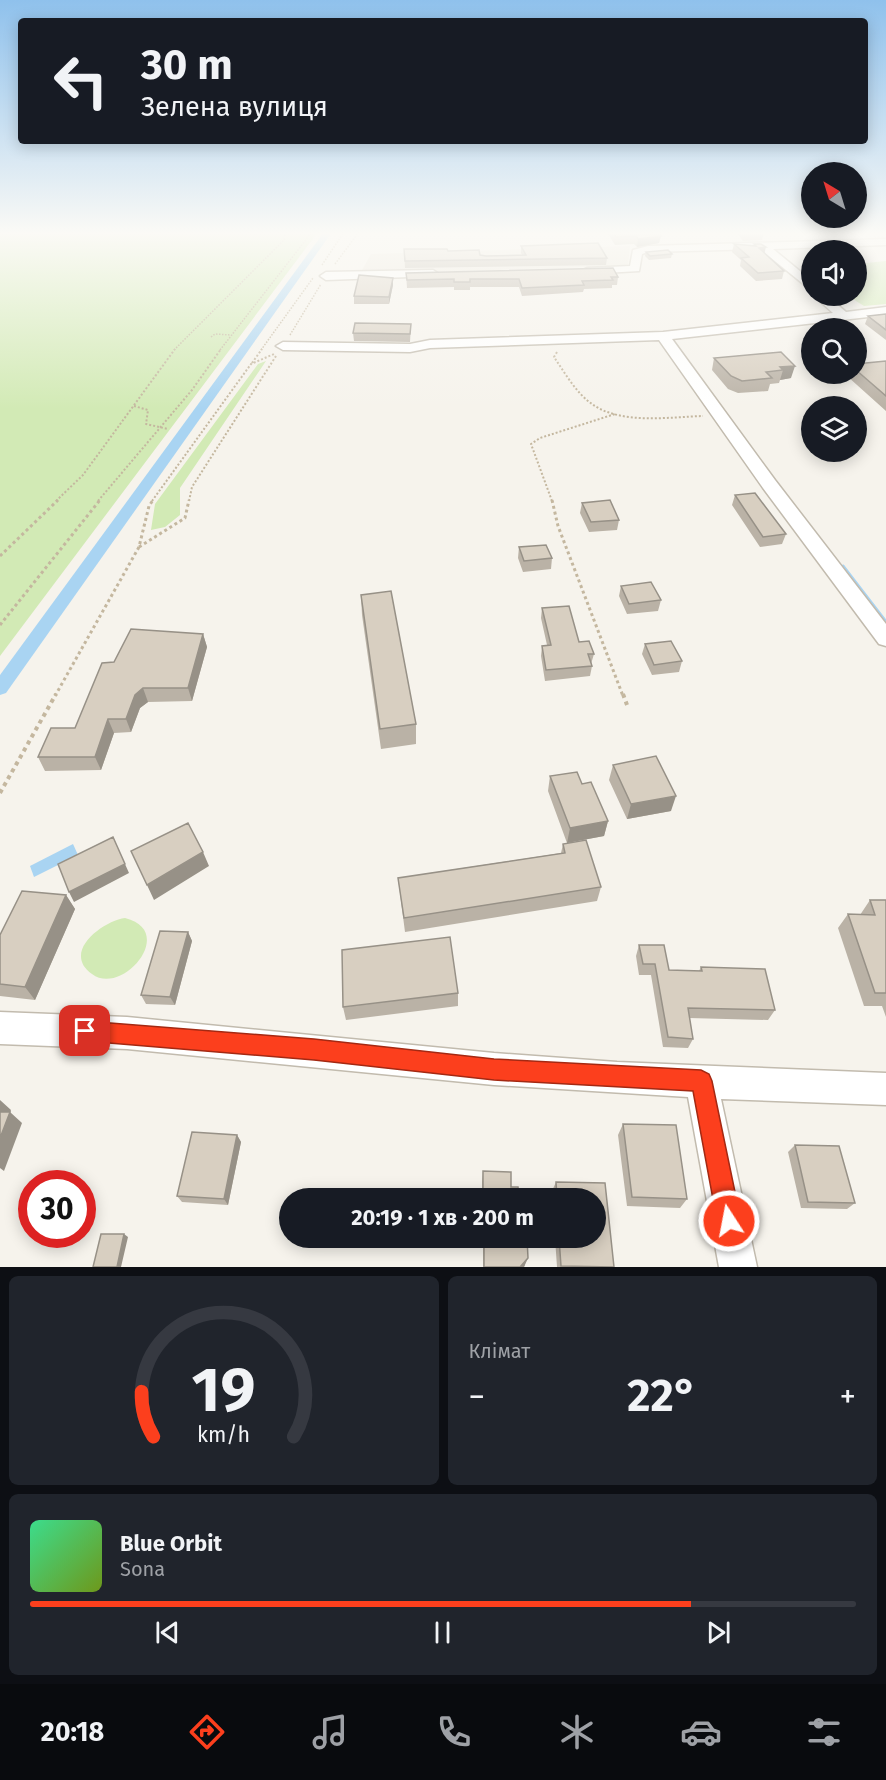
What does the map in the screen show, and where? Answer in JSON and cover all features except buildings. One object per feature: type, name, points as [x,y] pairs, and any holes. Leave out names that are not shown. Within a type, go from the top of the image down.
[{"type":"street","points":[[832,306],[845,317]]},
{"type":"street","points":[[283,346],[410,348],[430,344],[580,337],[663,336],[886,311]]},
{"type":"street","points":[[663,336],[886,639]]},
{"type":"street","points":[[0,1028],[127,1033],[494,1069],[886,1089]]},
{"type":"street","points":[[701,1081],[738,1267]]},
{"type":"path","points":[[0,556],[83,475],[173,351],[233,291]]},
{"type":"path","points":[[0,625],[192,390],[266,291]]},
{"type":"path","points":[[0,793],[139,548],[149,506],[304,291]]},
{"type":"path","points":[[283,346],[313,291]]},
{"type":"path","points":[[211,337],[215,334],[231,335]]},
{"type":"path","points":[[580,337],[559,347],[554,357],[563,372],[595,407],[615,414],[720,416]]},
{"type":"path","points":[[139,548],[185,518],[192,487],[279,352],[251,364]]},
{"type":"path","points":[[134,406],[147,410],[146,424],[168,429]]},
{"type":"path","points":[[615,414],[540,438],[531,444],[531,449],[550,492],[558,526],[627,705]]},
{"type":"green space","points":[[0,291],[274,291],[0,656]]},
{"type":"green space","points":[[867,291],[886,291],[886,304],[867,306]]},
{"type":"green space","points":[[266,361],[180,488],[180,515],[165,527],[151,530],[155,504],[258,364]]},
{"type":"green space","points":[[125,918],[140,925],[146,935],[146,947],[140,960],[130,970],[117,977],[104,979],[92,974],[84,965],[81,956],[83,947],[97,931],[116,920]]},
{"type":"water","points":[[73,844],[78,855],[34,877],[30,866]]},
{"type":"waterway","points":[[0,688],[285,291]]},
{"type":"waterway","points":[[843,567],[886,623]]},
{"type":"route","points":[[85,1031],[314,1050],[494,1069],[617,1078],[701,1081],[729,1221]]}]
